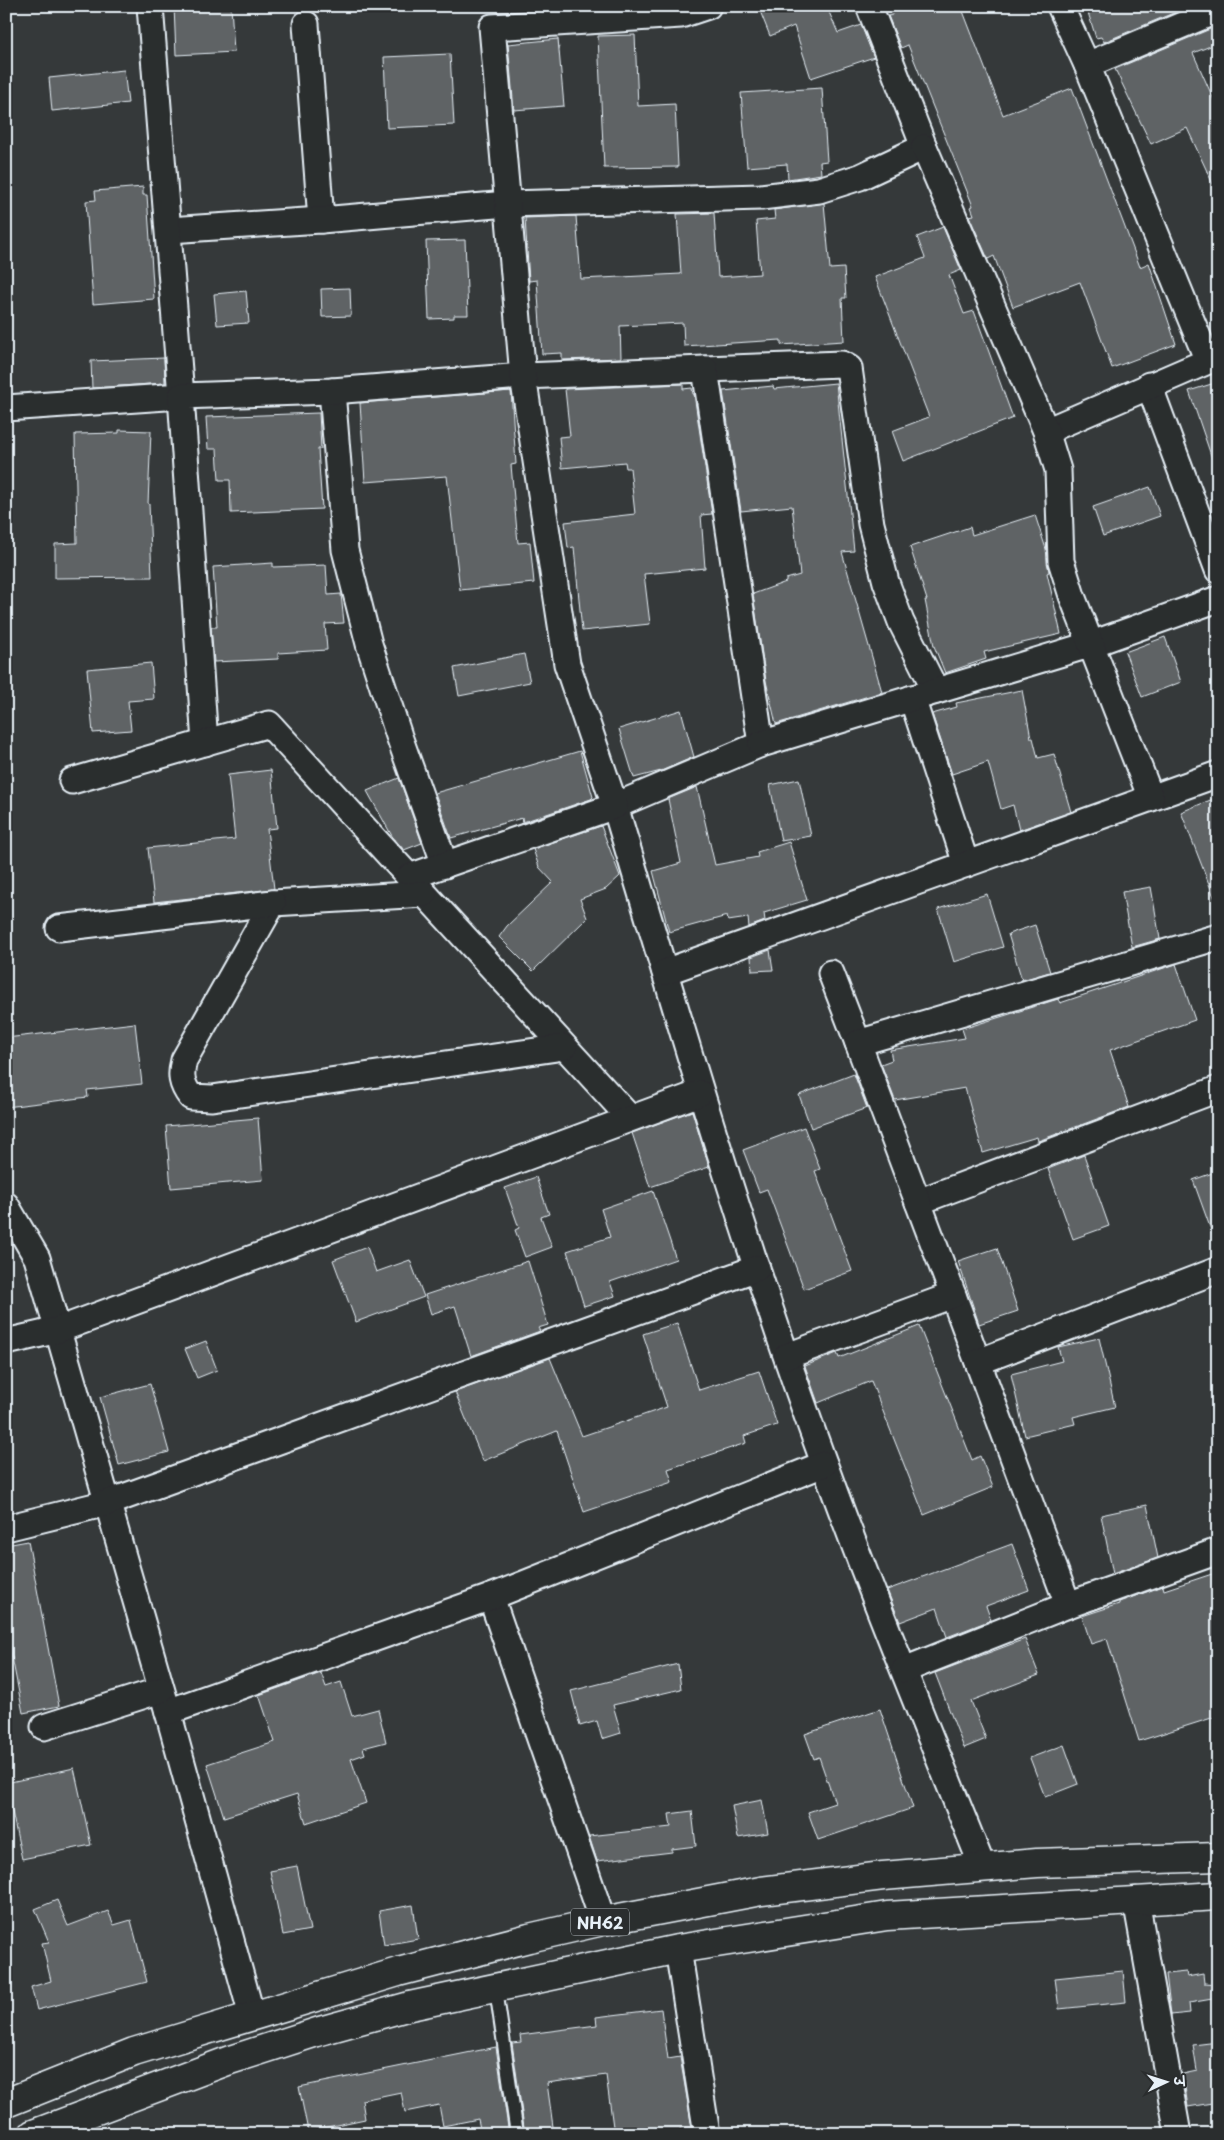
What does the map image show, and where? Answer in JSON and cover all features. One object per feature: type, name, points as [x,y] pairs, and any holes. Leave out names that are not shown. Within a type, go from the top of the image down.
[{"type":"highway","name":"NH62","points":[[6,2103],[134,2052],[252,2016],[398,1972],[529,1938],[603,1922],[761,1891],[884,1876],[1036,1863],[1218,1857]]},
{"type":"highway","name":"NH62","points":[[33,2134],[221,2064],[320,2031],[410,2006],[678,1949],[887,1916],[1218,1896]]},
{"type":"street","points":[[150,6],[169,230],[205,742]]},
{"type":"street","points":[[708,6],[681,15],[491,17],[523,376],[567,664],[616,806],[700,1093],[824,1464],[983,1868]]},
{"type":"street","points":[[869,6],[924,147],[1046,431],[1058,470],[1061,562],[1072,596],[1151,798]]},
{"type":"street","points":[[1046,431],[1213,359],[1060,6]]},
{"type":"street","points":[[1086,65],[1218,10]]},
{"type":"street","points":[[306,24],[321,220]]},
{"type":"street","points":[[169,230],[321,220],[507,204],[761,197],[819,190],[860,177],[924,147]]},
{"type":"street","points":[[6,408],[181,396],[332,391],[523,376],[842,364],[848,368],[871,524],[884,574],[901,622],[936,691]]},
{"type":"street","points":[[705,369],[761,744]]},
{"type":"street","points":[[1149,385],[1218,570]]},
{"type":"street","points":[[332,391],[345,550],[372,653],[445,865]]},
{"type":"street","points":[[60,928],[416,885],[445,865],[616,806],[761,744],[1092,644],[1218,599]]},
{"type":"street","points":[[912,698],[966,864]]},
{"type":"street","points":[[72,781],[269,724],[630,1118]]},
{"type":"street","points":[[664,972],[1218,774]]},
{"type":"street","points":[[273,902],[184,1060],[180,1073],[183,1086],[191,1097],[212,1098],[564,1046]]},
{"type":"street","points":[[858,1043],[1218,937]]},
{"type":"street","points":[[831,973],[1068,1605]]},
{"type":"street","points":[[918,1202],[1218,1089]]},
{"type":"street","points":[[6,1342],[58,1330],[700,1093]]},
{"type":"street","points":[[6,1205],[37,1258],[252,2016]]},
{"type":"street","points":[[6,1528],[107,1503],[757,1268]]},
{"type":"street","points":[[978,1362],[1218,1270]]},
{"type":"street","points":[[787,1356],[953,1295]]},
{"type":"street","points":[[44,1727],[164,1701],[491,1597],[824,1464]]},
{"type":"street","points":[[904,1670],[1068,1605],[1218,1551]]},
{"type":"street","points":[[491,1597],[603,1922]]},
{"type":"street","points":[[1136,1900],[1178,2134]]},
{"type":"street","points":[[678,1949],[707,2134]]},
{"type":"lane","points":[[496,1989],[517,2134]]},
{"type":"building","points":[[174,6],[231,6],[234,52],[176,55]]},
{"type":"building","points":[[758,6],[840,6],[829,12],[838,33],[861,25],[874,57],[811,78],[794,26],[770,36]]},
{"type":"building","points":[[889,6],[961,6],[1003,115],[1072,88],[1140,267],[1149,263],[1176,344],[1112,368],[1080,282],[1013,307],[994,256],[988,259],[969,216],[974,215],[971,207],[973,206],[908,45],[901,48],[888,16],[892,15]]},
{"type":"building","points":[[1086,6],[1190,6],[1104,42],[1101,37],[1096,38]]},
{"type":"building","points":[[1215,27],[1218,34],[1218,43],[1193,53],[1218,109],[1218,195],[1187,128],[1151,144],[1115,69]]},
{"type":"building","points":[[635,35],[638,106],[675,104],[678,167],[604,168],[598,36]]},
{"type":"building","points":[[558,39],[564,106],[514,110],[508,44]]},
{"type":"building","points":[[450,54],[454,125],[387,128],[384,57]]},
{"type":"building","points":[[124,70],[128,103],[52,111],[49,78]]},
{"type":"building","points":[[822,88],[827,161],[820,162],[821,174],[788,179],[787,164],[747,167],[741,93]]},
{"type":"building","points":[[143,187],[143,195],[147,195],[154,299],[93,304],[86,201],[96,200],[95,191]]},
{"type":"building","points":[[824,203],[830,269],[844,268],[846,298],[842,298],[844,341],[781,345],[781,340],[684,346],[683,323],[620,326],[621,358],[562,360],[562,353],[542,354],[537,280],[529,281],[525,218],[576,216],[581,279],[681,274],[677,214],[714,213],[718,277],[760,274],[756,221],[775,219],[774,210]]},
{"type":"building","points":[[943,227],[961,270],[949,275],[964,314],[974,311],[1013,418],[903,461],[892,431],[929,417],[875,277],[925,258],[917,237]]},
{"type":"building","points":[[465,240],[468,315],[454,315],[454,318],[429,319],[426,241]]},
{"type":"building","points":[[350,288],[351,316],[322,317],[321,289]]},
{"type":"building","points":[[246,291],[249,323],[217,325],[214,294]]},
{"type":"building","points":[[164,358],[165,383],[92,388],[91,361]]},
{"type":"building","points":[[1218,382],[1218,464],[1214,464],[1189,391]]},
{"type":"building","points":[[836,383],[854,551],[842,552],[882,692],[776,724],[766,681],[753,594],[786,582],[786,579],[800,575],[792,506],[741,511],[723,391],[773,386],[774,389]]},
{"type":"building","points":[[683,384],[683,389],[692,388],[694,394],[712,514],[701,515],[705,568],[644,574],[650,624],[582,631],[574,547],[568,548],[565,522],[635,514],[630,468],[626,468],[625,462],[562,468],[559,437],[570,436],[565,389]]},
{"type":"building","points":[[511,391],[516,464],[511,465],[518,543],[530,542],[534,583],[460,590],[447,476],[365,482],[360,403]]},
{"type":"building","points":[[319,413],[321,449],[318,449],[322,509],[231,513],[230,480],[219,480],[217,449],[208,449],[206,417]]},
{"type":"building","points":[[119,430],[151,431],[148,504],[152,577],[55,578],[55,544],[77,543],[75,434],[119,433]]},
{"type":"building","points":[[1150,487],[1160,516],[1103,536],[1093,507]]},
{"type":"building","points":[[1035,515],[1046,549],[1049,572],[1047,573],[1061,634],[984,652],[986,659],[945,673],[934,646],[925,600],[927,600],[910,547],[970,527],[972,535]]},
{"type":"building","points":[[273,563],[273,567],[326,565],[328,595],[341,594],[344,623],[325,624],[327,650],[278,653],[278,659],[214,662],[211,627],[217,627],[213,567]]},
{"type":"building","points":[[1165,637],[1181,682],[1142,697],[1125,652]]},
{"type":"building","points":[[524,654],[530,682],[459,696],[454,668]]},
{"type":"building","points":[[151,663],[154,699],[128,701],[131,730],[93,733],[87,669]]},
{"type":"building","points":[[1022,690],[1031,738],[1033,738],[1038,758],[1054,754],[1071,812],[1019,830],[1013,805],[1001,809],[988,762],[952,774],[932,714],[957,707],[956,703]]},
{"type":"building","points":[[681,710],[694,757],[661,771],[634,778],[619,729]]},
{"type":"building","points":[[580,751],[593,797],[591,799],[523,822],[522,818],[451,838],[435,793]]},
{"type":"building","points":[[271,770],[277,828],[267,829],[274,889],[154,902],[148,848],[235,839],[228,775]]},
{"type":"building","points":[[399,778],[422,843],[404,850],[392,836],[367,791]]},
{"type":"building","points":[[799,779],[811,836],[781,841],[770,785]]},
{"type":"building","points":[[697,787],[715,865],[758,857],[757,852],[789,842],[807,900],[764,913],[765,921],[749,927],[748,918],[728,921],[727,916],[669,932],[653,871],[681,863],[668,799]]},
{"type":"building","points":[[1218,797],[1218,902],[1216,902],[1181,812]]},
{"type":"building","points":[[601,826],[620,876],[606,889],[580,899],[587,918],[533,971],[499,937],[507,926],[553,882],[539,867],[533,849]]},
{"type":"building","points":[[1151,887],[1160,939],[1132,947],[1122,892]]},
{"type":"building","points":[[987,894],[1003,947],[954,962],[938,909]]},
{"type":"building","points":[[1035,925],[1050,972],[1022,980],[1008,934]]},
{"type":"building","points":[[770,950],[773,970],[752,971],[751,957]]},
{"type":"building","points":[[1176,964],[1195,1020],[1110,1050],[1129,1107],[1038,1141],[1037,1137],[983,1153],[965,1088],[895,1100],[881,1064],[892,1060],[890,1050],[965,1038],[962,1029],[1058,999],[1060,1003]]},
{"type":"building","points":[[135,1023],[142,1084],[87,1090],[88,1097],[6,1107],[6,1038]]},
{"type":"building","points":[[854,1074],[867,1108],[811,1128],[799,1095]]},
{"type":"building","points":[[692,1111],[709,1167],[650,1187],[632,1133]]},
{"type":"building","points":[[258,1118],[263,1180],[171,1188],[166,1126]]},
{"type":"building","points":[[804,1127],[820,1169],[815,1171],[852,1271],[804,1289],[767,1189],[759,1192],[743,1150]]},
{"type":"building","points":[[1084,1155],[1109,1226],[1073,1239],[1048,1169]]},
{"type":"building","points":[[1218,1171],[1218,1241],[1215,1241],[1193,1180]]},
{"type":"building","points":[[536,1177],[549,1214],[541,1217],[552,1247],[525,1257],[515,1230],[519,1228],[505,1188]]},
{"type":"building","points":[[653,1191],[676,1259],[610,1282],[615,1296],[584,1306],[567,1251],[610,1237],[601,1209]]},
{"type":"building","points":[[367,1247],[376,1272],[410,1260],[424,1297],[356,1322],[333,1260]]},
{"type":"building","points":[[997,1248],[1018,1311],[979,1324],[958,1261]]},
{"type":"building","points":[[528,1261],[548,1325],[538,1328],[540,1331],[471,1356],[455,1306],[431,1314],[425,1295]]},
{"type":"building","points":[[677,1323],[699,1390],[759,1371],[777,1425],[744,1436],[746,1443],[668,1469],[672,1482],[584,1512],[557,1431],[483,1461],[455,1392],[550,1358],[582,1436],[667,1407],[643,1334]]},
{"type":"building","points":[[919,1326],[972,1460],[980,1456],[993,1487],[924,1515],[871,1381],[818,1403],[805,1366],[837,1353],[839,1358]]},
{"type":"building","points":[[1099,1338],[1115,1407],[1073,1417],[1075,1424],[1025,1436],[1011,1374],[1062,1361],[1058,1347]]},
{"type":"building","points":[[206,1341],[217,1370],[197,1378],[185,1349]]},
{"type":"building","points":[[150,1384],[169,1452],[119,1465],[100,1397]]},
{"type":"building","points":[[1147,1505],[1158,1558],[1113,1574],[1101,1515]]},
{"type":"building","points":[[28,1541],[59,1706],[23,1713],[6,1627],[6,1545]]},
{"type":"building","points":[[1012,1544],[1029,1590],[986,1606],[991,1620],[947,1637],[937,1608],[900,1622],[887,1590]]},
{"type":"building","points":[[1218,1572],[1218,1716],[1139,1741],[1107,1639],[1091,1644],[1082,1616],[1119,1604],[1119,1602],[1163,1586],[1164,1590]]},
{"type":"building","points":[[1025,1639],[1039,1675],[971,1701],[986,1739],[964,1748],[935,1673]]},
{"type":"building","points":[[678,1664],[681,1689],[613,1705],[621,1733],[602,1739],[597,1721],[580,1726],[571,1691]]},
{"type":"building","points":[[321,1673],[326,1687],[341,1682],[352,1716],[378,1709],[386,1742],[363,1748],[365,1754],[351,1759],[366,1803],[306,1823],[297,1794],[224,1817],[207,1764],[275,1742],[259,1695]]},
{"type":"building","points":[[880,1709],[913,1808],[818,1840],[808,1812],[835,1803],[819,1757],[814,1759],[805,1734]]},
{"type":"building","points":[[1064,1745],[1078,1784],[1045,1797],[1030,1758]]},
{"type":"building","points":[[74,1768],[91,1845],[22,1859],[6,1783]]},
{"type":"building","points":[[762,1800],[768,1833],[738,1838],[732,1806]]},
{"type":"building","points":[[692,1811],[696,1846],[672,1849],[672,1852],[597,1861],[589,1836],[671,1827],[669,1814]]},
{"type":"building","points":[[297,1866],[310,1930],[283,1935],[270,1871]]},
{"type":"building","points":[[57,1900],[68,1926],[108,1911],[114,1925],[131,1920],[147,1982],[37,2010],[31,1987],[51,1981],[42,1943],[49,1942],[35,1909]]},
{"type":"building","points":[[413,1905],[418,1939],[384,1945],[379,1911]]},
{"type":"building","points":[[1123,1971],[1126,2002],[1059,2009],[1055,1978]]},
{"type":"building","points":[[1186,1972],[1187,1977],[1203,1974],[1204,1983],[1218,1984],[1218,1998],[1189,2003],[1190,2013],[1171,2015],[1166,1974]]},
{"type":"building","points":[[661,2009],[668,2059],[680,2057],[692,2128],[680,2128],[681,2134],[614,2134],[606,2075],[547,2083],[554,2134],[525,2134],[512,2043],[521,2042],[520,2035],[597,2025],[596,2017]]},
{"type":"building","points":[[1218,2042],[1218,2102],[1188,2107],[1183,2074],[1197,2071],[1193,2045]]},
{"type":"building","points":[[496,2047],[509,2134],[481,2134],[478,2119],[443,2126],[439,2105],[405,2112],[401,2092],[362,2100],[365,2119],[308,2131],[299,2087]]}]
